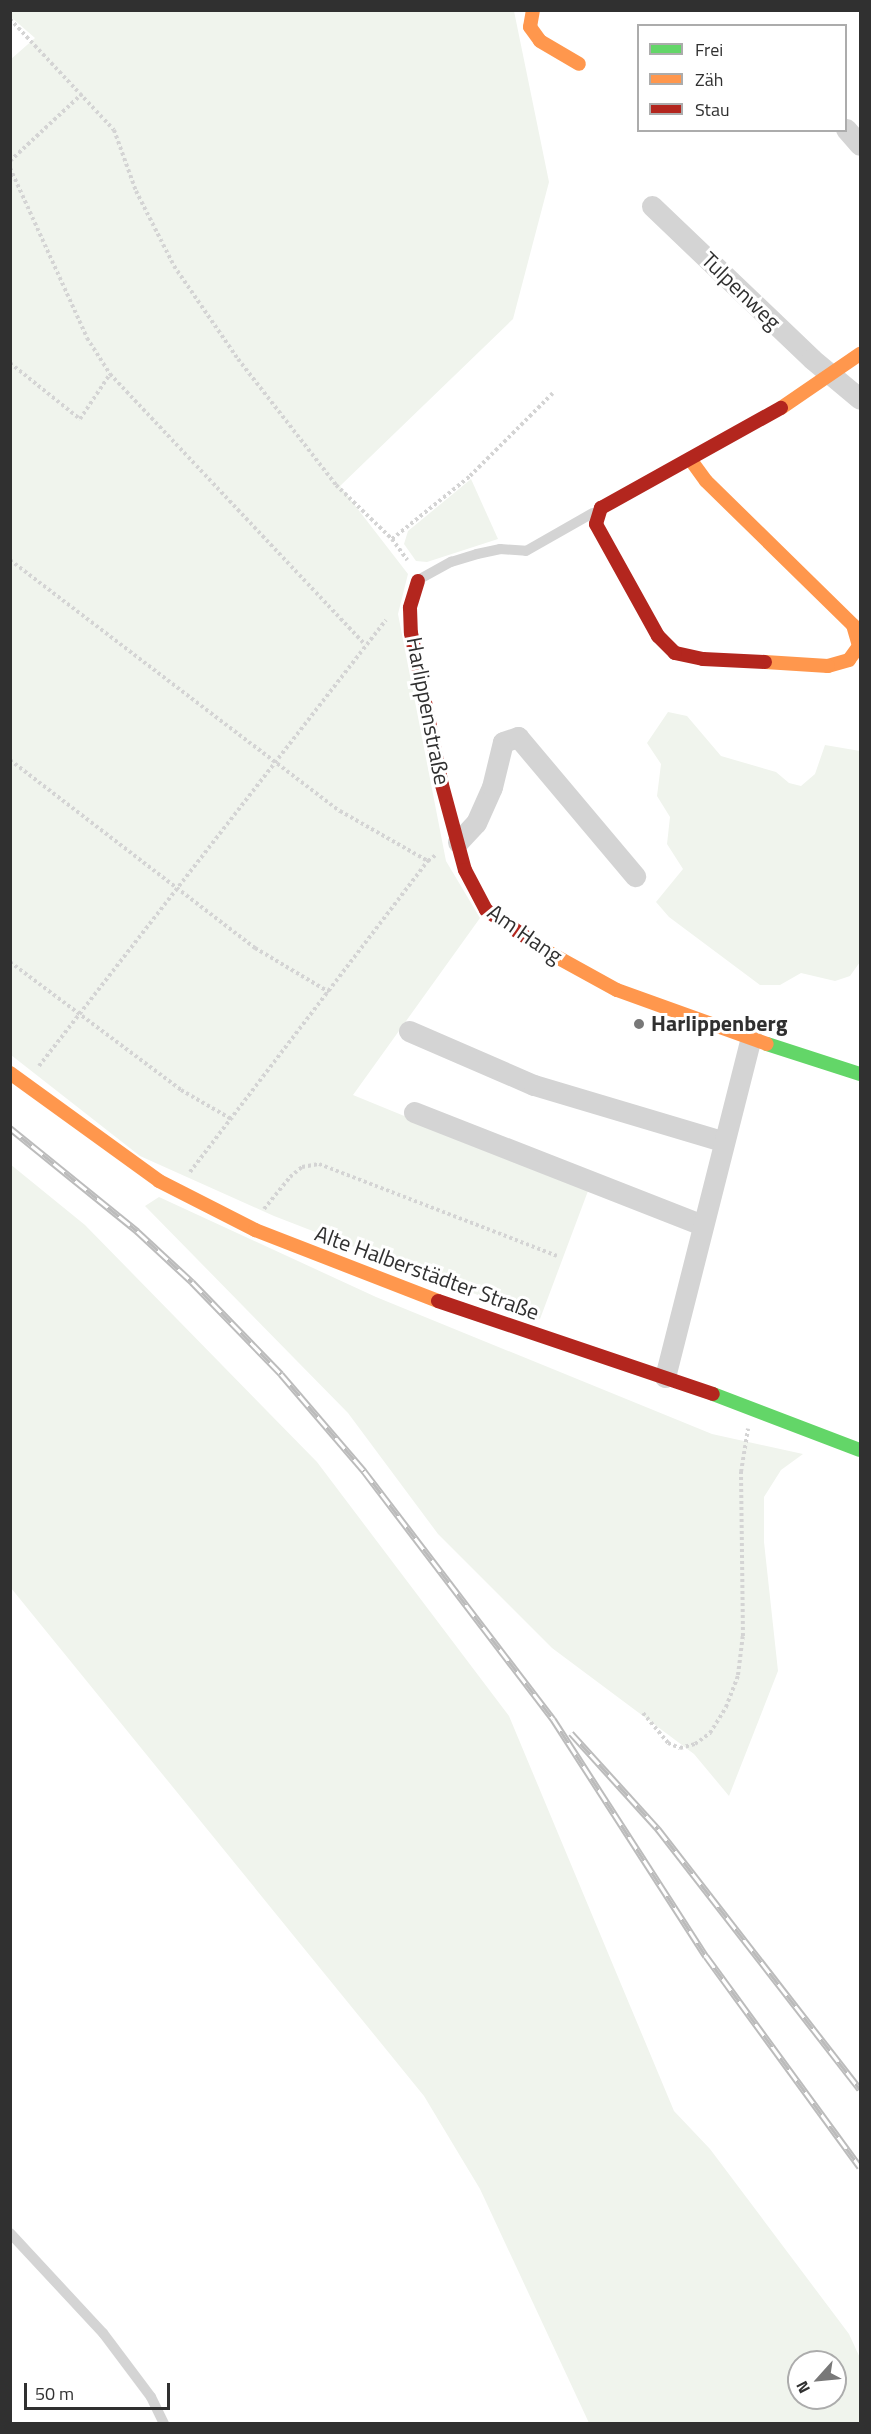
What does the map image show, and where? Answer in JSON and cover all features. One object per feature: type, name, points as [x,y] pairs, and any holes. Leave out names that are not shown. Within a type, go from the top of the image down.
[{"type":"street","points":[[533,10],[530,27],[540,41],[579,64]]},
{"type":"street","points":[[847,130],[861,145]]},
{"type":"street","name":"Tulpenweg","points":[[652,206],[812,359],[832,372],[861,399]]},
{"type":"street","points":[[690,459],[706,481],[853,625],[858,635],[859,655],[828,666],[703,659],[675,654],[665,647],[606,547],[596,524],[601,508],[787,405],[861,354]]},
{"type":"street","name":"Harlippenstraße","points":[[418,581],[410,608],[411,633],[442,785],[458,842]]},
{"type":"street","points":[[458,842],[480,814],[492,787],[503,742],[518,736],[635,876]]},
{"type":"street","name":"Am Hang","points":[[458,842],[465,870],[486,910],[553,956],[675,1014],[861,1074]]},
{"type":"street","points":[[409,1031],[534,1085],[722,1141]]},
{"type":"street","points":[[664,1377],[722,1141],[751,1037]]},
{"type":"street","name":"Alte Halberstädter Straße","points":[[10,1073],[178,1192],[255,1230],[462,1312],[755,1408],[861,1450]]},
{"type":"street","points":[[414,1112],[703,1225]]},
{"type":"lane","points":[[418,581],[451,562],[477,554],[500,549],[526,552],[601,508]]},
{"type":"lane","points":[[10,2233],[103,2333],[151,2397],[164,2424]]},
{"type":"path","points":[[10,19],[83,93],[114,130],[136,190],[187,285],[336,485],[392,538],[418,581]]},
{"type":"path","points":[[10,161],[83,93]]},
{"type":"path","points":[[10,168],[87,338],[110,374],[365,645]]},
{"type":"path","points":[[10,363],[80,419],[110,374]]},
{"type":"path","points":[[392,538],[470,476],[553,393]]},
{"type":"path","points":[[10,560],[340,811],[428,861]]},
{"type":"path","points":[[26,1085],[387,617]]},
{"type":"path","points":[[10,760],[255,948],[329,992]]},
{"type":"path","points":[[178,1192],[428,861],[458,842]]},
{"type":"path","points":[[10,962],[181,1090],[233,1120]]},
{"type":"path","points":[[255,1230],[263,1210],[290,1177],[302,1167],[319,1164],[557,1256]]},
{"type":"path","points":[[643,1713],[668,1743],[680,1748],[710,1733],[726,1707],[738,1675],[743,1636],[741,1472],[755,1408]]},
{"type":"shaded area","points":[[11,11],[514,11],[549,182],[513,319],[340,486],[408,574],[398,614],[446,861],[480,918],[353,1095],[588,1191],[540,1319],[274,1216],[140,1156],[11,1055],[10,60],[35,38],[11,17]]},
{"type":"shaded area","points":[[471,479],[498,539],[427,562],[416,561],[404,544],[408,531]]},
{"type":"shaded area","points":[[668,712],[687,716],[721,756],[776,772],[789,783],[801,786],[815,774],[825,745],[860,751],[860,962],[850,976],[835,981],[801,973],[780,985],[760,985],[669,917],[656,902],[683,869],[667,844],[670,817],[657,796],[661,764],[647,743]]},
{"type":"shaded area","points":[[10,1164],[85,1225],[317,1462],[509,1716],[674,2111],[710,2149],[849,2334],[860,2358],[860,2423],[589,2423],[480,2189],[424,2096],[11,1588]]},
{"type":"shaded area","points":[[159,1197],[376,1297],[712,1434],[803,1454],[781,1470],[764,1497],[764,1542],[778,1671],[729,1796],[694,1754],[552,1648],[438,1534],[348,1413],[145,1206]]},
{"type":"railway","points":[[10,1128],[137,1231],[192,1282],[281,1374],[364,1471],[553,1719],[706,1956],[860,2167]]},
{"type":"railway","points":[[571,1733],[658,1829],[860,2089]]},
{"type":"traffic: fast","points":[[767,1044],[860,1074]]},
{"type":"traffic: fast","points":[[713,1394],[860,1450]]},
{"type":"traffic: slow","points":[[533,10],[530,27],[540,41],[579,64]]},
{"type":"traffic: slow","points":[[781,408],[860,354]]},
{"type":"traffic: slow","points":[[690,459],[706,481],[853,625],[859,646],[849,660],[828,666],[765,662]]},
{"type":"traffic: slow","points":[[546,951],[617,990],[767,1044]]},
{"type":"traffic: slow","points":[[10,1073],[159,1181],[255,1230],[438,1301]]},
{"type":"traffic: jam","points":[[765,662],[703,659],[675,653],[658,636],[596,524],[601,508],[781,408]]},
{"type":"traffic: jam","points":[[418,581],[410,608],[411,633],[442,785],[465,870],[486,910],[546,951]]},
{"type":"traffic: jam","points":[[438,1301],[713,1394]]},
{"type":"place","name":"Harlippenberg","points":[[639,1024]]}]
